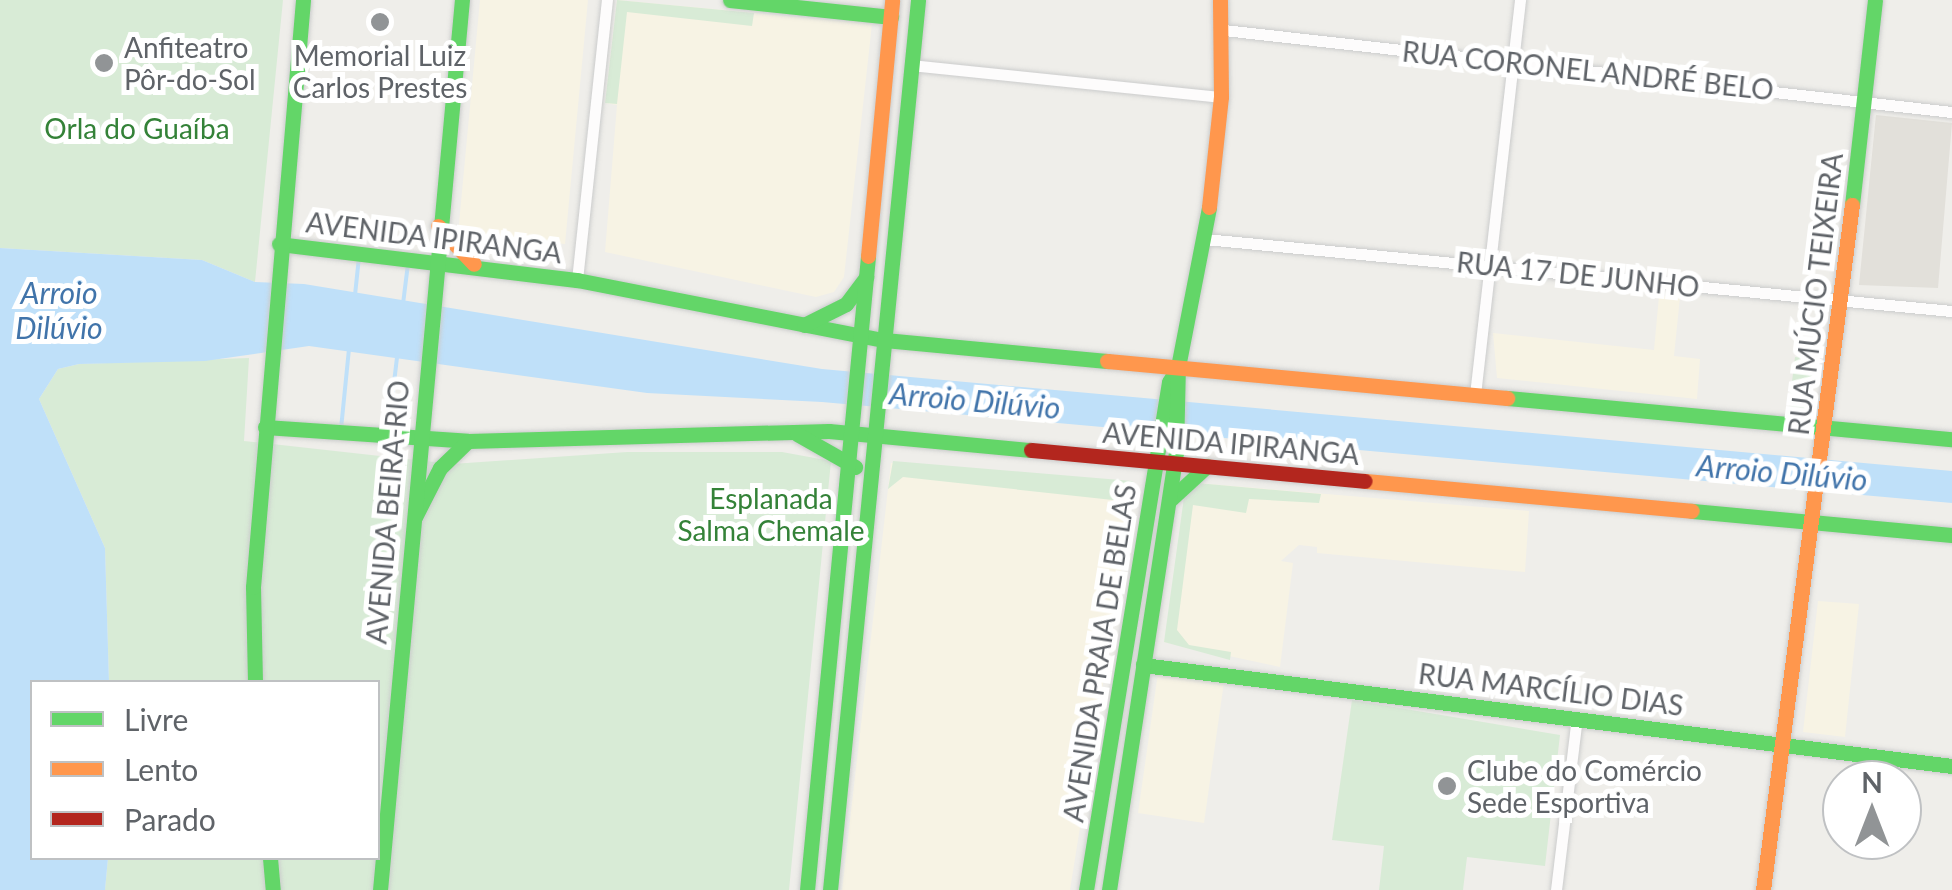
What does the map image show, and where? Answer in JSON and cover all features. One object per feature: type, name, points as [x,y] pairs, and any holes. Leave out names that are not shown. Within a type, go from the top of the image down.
[{"type":"main road","points":[[255,680],[253,587],[264,427],[303,0]]},
{"type":"main road","name":"AVENIDA BEIRA-RIO","points":[[380,890],[417,440],[462,0]]},
{"type":"main road","points":[[730,0],[891,17],[914,37]]},
{"type":"main road","points":[[808,890],[856,414],[892,0]]},
{"type":"main road","points":[[830,890],[918,0]]},
{"type":"main road","name":"AVENIDA PRAIA DE BELAS","points":[[1086,890],[1158,453],[1205,239],[1220,97],[1224,30],[1220,0]]},
{"type":"main road","name":"RUA MÚCIO TEIXEIRA","points":[[1763,890],[1842,300],[1875,0]]},
{"type":"main road","points":[[438,226],[474,264]]},
{"type":"main road","name":"AVENIDA IPIRANGA","points":[[279,244],[434,258],[577,280],[862,337],[1176,377],[1475,395],[1824,436],[1952,439]]},
{"type":"main road","points":[[803,325],[846,304],[868,273]]},
{"type":"main road","name":"AVENIDA PRAIA DE BELAS","points":[[1110,890],[1176,455],[1176,377]]},
{"type":"main road","name":"AVENIDA IPIRANGA","points":[[264,427],[468,441],[854,433],[1158,453],[1207,466],[1952,535]]},
{"type":"main road","points":[[794,432],[851,463],[870,481]]},
{"type":"main road","points":[[410,525],[440,468],[468,441]]},
{"type":"main road","points":[[1168,502],[1207,466]]},
{"type":"main road","name":"RUA MARCÍLIO DIAS","points":[[1143,665],[1952,766]]},
{"type":"main road","points":[[270,860],[273,890]]},
{"type":"street","points":[[577,280],[607,0]]},
{"type":"street","points":[[1475,395],[1520,0]]},
{"type":"street","name":"RUA CORONEL ANDRÉ BELO","points":[[1224,30],[1952,112]]},
{"type":"street","points":[[912,65],[1220,97]]},
{"type":"street","name":"RUA 17 DE JUNHO","points":[[1205,239],[1952,311]]},
{"type":"street","points":[[1556,890],[1576,717]]},
{"type":"shaded area","points":[[480,0],[588,0],[565,244],[458,234]]},
{"type":"shaded area","points":[[617,0],[872,24],[844,277],[834,292],[816,297],[605,252],[617,105],[605,103]]},
{"type":"shaded area","points":[[1876,115],[1952,123],[1938,288],[1859,285]]},
{"type":"shaded area","points":[[1659,296],[1680,297],[1674,356],[1700,359],[1697,399],[1497,378],[1493,333],[1654,350]]},
{"type":"shaded area","points":[[891,463],[1135,483],[1070,890],[842,890]]},
{"type":"shaded area","points":[[1197,483],[1529,511],[1525,572],[1317,553],[1317,547],[1299,545],[1281,561],[1293,563],[1280,667],[1164,642]]},
{"type":"shaded area","points":[[1818,601],[1859,604],[1845,737],[1803,732]]},
{"type":"shaded area","points":[[1158,673],[1224,682],[1204,823],[1138,813]]},
{"type":"green space","name":"Orla do Guaíba","points":[[0,0],[283,0],[255,282],[202,260],[0,248]]},
{"type":"green space","points":[[617,0],[754,13],[752,26],[627,12],[617,104],[605,103]]},
{"type":"green space","points":[[1795,357],[1814,359],[1808,409],[1789,406]]},
{"type":"green space","name":"Esplanada Salma Chemale","points":[[249,358],[244,441],[452,464],[627,452],[782,452],[831,461],[789,890],[105,890],[108,860],[380,860],[380,680],[109,680],[105,548],[39,399],[58,369],[79,364]]},
{"type":"green space","points":[[893,461],[1132,481],[1136,486],[1132,509],[1122,501],[903,477],[888,489]]},
{"type":"green space","points":[[1197,483],[1321,494],[1319,503],[1249,499],[1246,513],[1193,505],[1177,630],[1189,645],[1231,652],[1230,660],[1164,642],[1185,490]]},
{"type":"green space","name":"Clube do Comércio Sede Esportiva","points":[[1352,700],[1560,735],[1545,866],[1467,857],[1463,890],[1379,890],[1384,846],[1332,840]]},
{"type":"water","name":"Arroio Dilúvio","points":[[0,248],[202,260],[255,282],[304,284],[822,369],[1952,471],[1952,503],[822,402],[647,393],[309,346],[205,361],[79,364],[58,369],[39,399],[105,548],[109,680],[30,680],[30,860],[108,860],[105,890],[0,890]]},
{"type":"waterway","points":[[355,295],[359,259]]},
{"type":"waterway","points":[[403,304],[408,264]]},
{"type":"waterway","points":[[341,429],[349,349]]},
{"type":"waterway","points":[[388,433],[397,358]]},
{"type":"traffic: fast","points":[[255,680],[253,587],[303,0]]},
{"type":"traffic: fast","points":[[380,890],[462,0]]},
{"type":"traffic: fast","points":[[730,0],[891,17]]},
{"type":"traffic: fast","points":[[830,890],[918,0]]},
{"type":"traffic: fast","points":[[1852,205],[1875,0]]},
{"type":"traffic: fast","points":[[1086,890],[1169,382],[1178,367],[1209,207]]},
{"type":"traffic: fast","points":[[279,244],[577,280],[884,340],[1107,361]]},
{"type":"traffic: fast","points":[[807,890],[868,256]]},
{"type":"traffic: fast","points":[[804,325],[846,304],[866,277]]},
{"type":"traffic: fast","points":[[1109,890],[1176,452],[1178,367]]},
{"type":"traffic: fast","points":[[1507,398],[1952,439]]},
{"type":"traffic: fast","points":[[265,427],[468,441],[829,431],[1031,450]]},
{"type":"traffic: fast","points":[[797,434],[855,467]]},
{"type":"traffic: fast","points":[[415,517],[440,468],[468,441]]},
{"type":"traffic: fast","points":[[1170,500],[1207,466]]},
{"type":"traffic: fast","points":[[1692,511],[1952,535]]},
{"type":"traffic: fast","points":[[1143,665],[1952,766]]},
{"type":"traffic: fast","points":[[270,860],[273,890]]},
{"type":"traffic: slow","points":[[868,256],[892,0]]},
{"type":"traffic: slow","points":[[1209,207],[1221,97],[1220,0]]},
{"type":"traffic: slow","points":[[1763,890],[1852,205]]},
{"type":"traffic: slow","points":[[438,226],[474,264]]},
{"type":"traffic: slow","points":[[1107,361],[1507,398]]},
{"type":"traffic: slow","points":[[1365,481],[1692,511]]},
{"type":"traffic: jam","points":[[1031,450],[1365,481]]},
{"type":"place","name":"Memorial Luiz Carlos Prestes","points":[[380,22]]},
{"type":"place","name":"Anfiteatro Pôr-do-Sol","points":[[104,63]]},
{"type":"place","name":"Clube do Comércio Sede Esportiva","points":[[1447,786]]}]
